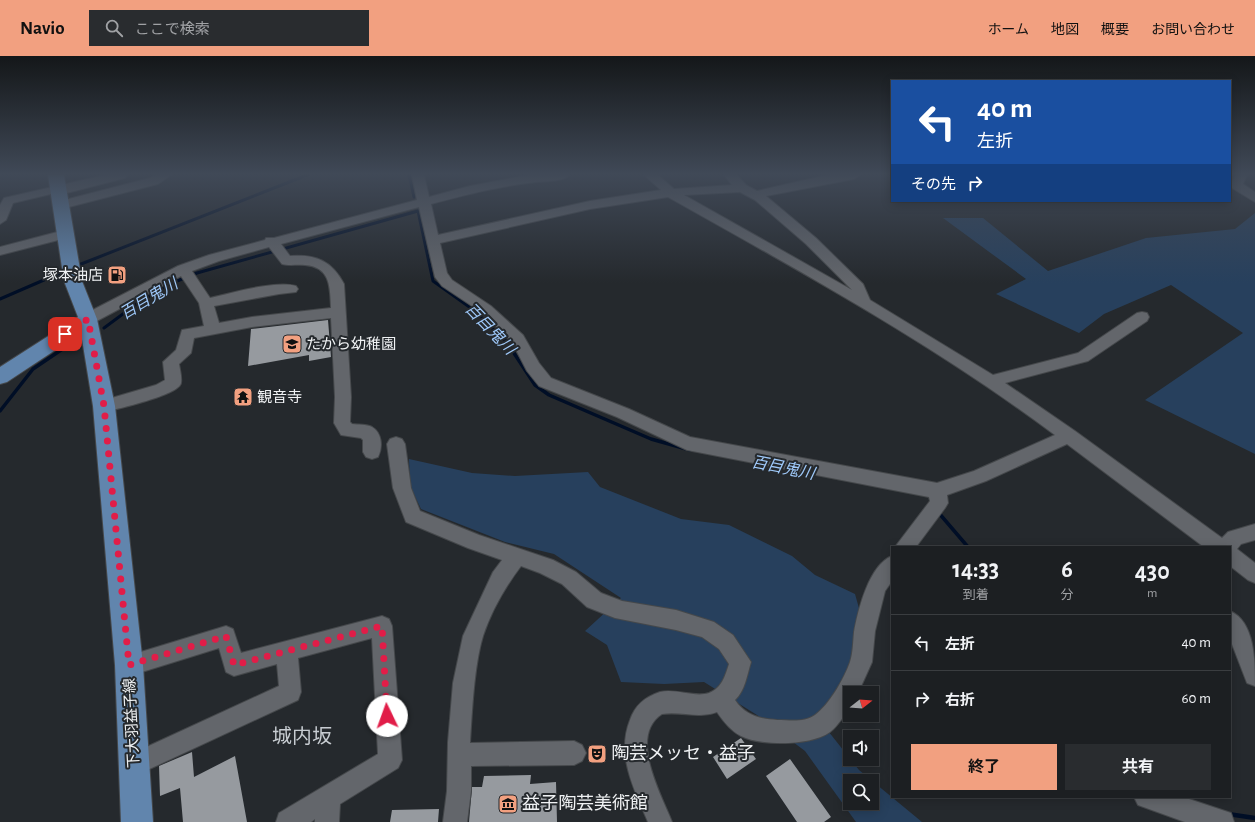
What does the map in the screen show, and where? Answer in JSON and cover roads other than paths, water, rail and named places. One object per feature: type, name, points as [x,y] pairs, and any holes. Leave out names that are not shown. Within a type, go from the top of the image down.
[{"type":"main road","name":"下大羽益子線","points":[[61,211],[73,281],[88,319],[104,406],[129,665],[137,822]]},
{"type":"main road","points":[[0,377],[88,319]]},
{"type":"street","points":[[0,220],[4,211]]},
{"type":"street","points":[[88,319],[152,283],[183,269],[271,241],[387,211]]},
{"type":"street","points":[[427,211],[440,274],[447,283],[486,309],[518,339],[533,367],[545,382],[623,413],[687,443],[937,491],[980,476],[1069,436]]},
{"type":"street","points":[[433,240],[567,211]]},
{"type":"street","points":[[701,211],[862,302],[992,381],[1218,546]]},
{"type":"street","points":[[774,211],[811,241],[858,287],[862,302]]},
{"type":"street","points":[[0,251],[65,234]]},
{"type":"street","points":[[271,241],[287,261],[300,260],[327,267],[333,274],[337,284],[343,397],[342,423],[347,430],[366,432],[372,438],[372,452]]},
{"type":"street","points":[[183,269],[206,303],[213,330]]},
{"type":"street","points":[[206,303],[278,289],[291,289]]},
{"type":"street","points":[[104,406],[161,390],[173,383],[171,362],[183,353],[187,334],[252,322],[338,312]]},
{"type":"street","points":[[992,381],[1083,357],[1142,316]]},
{"type":"street","points":[[396,444],[402,488],[413,516],[475,542],[546,566],[568,578],[594,600],[622,611],[676,620],[707,629],[726,642],[740,662],[732,688],[713,704],[695,705],[661,703],[645,712],[637,728],[635,750],[640,773],[660,822]]},
{"type":"street","points":[[906,546],[939,503],[937,491]]},
{"type":"street","points":[[1227,546],[1235,538],[1254,531]]},
{"type":"street","points":[[454,822],[459,791],[459,755],[464,683],[473,636],[500,578],[517,556]]},
{"type":"street","points":[[1231,556],[1255,574]]},
{"type":"street","points":[[721,698],[730,712],[747,727],[770,731],[799,732],[822,724],[846,696],[862,662],[866,631],[876,588],[891,566]]},
{"type":"street","points":[[1231,622],[1242,639],[1255,675]]},
{"type":"street","points":[[129,665],[226,636],[234,665],[382,626],[390,760],[288,822]]},
{"type":"street","points":[[135,764],[290,692],[287,652]]},
{"type":"street","points":[[459,755],[574,753]]},
{"type":"street","points":[[327,822],[328,798]]},
{"type":"street","points":[[1149,798],[1222,822]]},
{"type":"waterway","points":[[76,266],[216,211]]},
{"type":"waterway","name":"百目鬼川","points":[[104,328],[135,305],[167,285],[197,273],[418,211],[433,281],[475,311],[506,342]]},
{"type":"waterway","points":[[0,299],[67,270]]},
{"type":"waterway","name":"百目鬼川","points":[[506,341],[535,385],[549,395],[651,439],[690,450]]},
{"type":"waterway","name":"百目鬼川","points":[[0,411],[33,369],[64,348]]},
{"type":"waterway","name":"百目鬼川","points":[[938,512],[967,546]]},
{"type":"waterway","name":"百目鬼川","points":[[1228,814],[1255,818]]},
{"type":"place","name":"塚本油店","points":[[117,275]]},
{"type":"place","name":"たから幼稚園","points":[[292,344]]},
{"type":"place","name":"観音寺","points":[[243,397]]},
{"type":"place","name":"陶芸メッセ・益子","points":[[597,754]]},
{"type":"place","name":"益子陶芸美術館","points":[[508,804]]},
{"type":"district","name":"城内坂","points":[[302,737]]}]
